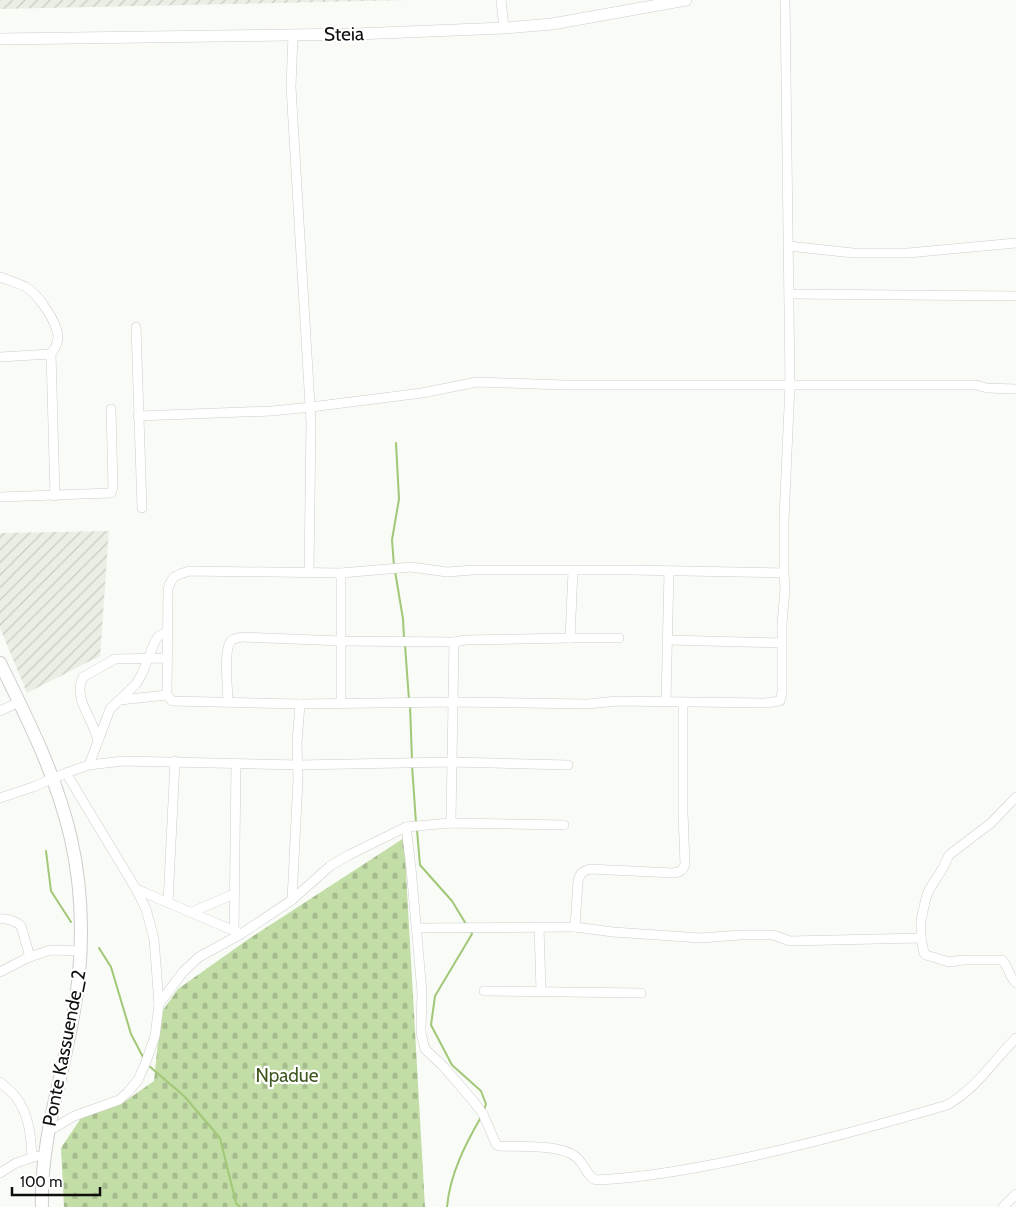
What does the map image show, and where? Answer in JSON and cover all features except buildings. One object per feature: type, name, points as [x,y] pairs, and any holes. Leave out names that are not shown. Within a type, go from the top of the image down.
[{"type":"highway","name":"Ponte Kassuende_2","points":[[0,663],[40,746],[52,778],[71,839],[77,870],[81,951],[73,1018],[48,1129],[38,1155],[42,1207]]},
{"type":"main road","name":"Steia","points":[[0,39],[293,35],[504,28],[552,24],[686,0]]},
{"type":"street","points":[[501,0],[504,28]]},
{"type":"street","points":[[784,573],[492,570],[457,572],[411,568],[309,573],[189,571],[177,575],[170,580],[168,589],[167,695],[172,701],[300,704],[454,702],[588,704],[617,701],[765,703],[780,701],[782,693],[790,384],[785,0]]},
{"type":"street","points":[[293,35],[291,87],[310,407],[309,573]]},
{"type":"street","points":[[788,246],[853,253],[908,253],[1016,243]]},
{"type":"street","points":[[0,277],[26,287],[31,291],[51,317],[56,328],[57,345],[51,354],[55,496]]},
{"type":"street","points":[[789,294],[1016,296]]},
{"type":"street","points":[[136,327],[142,508]]},
{"type":"street","points":[[0,357],[51,354]]},
{"type":"street","points":[[138,416],[272,411],[422,393],[477,382],[570,385],[976,385],[987,388],[1016,390]]},
{"type":"street","points":[[0,497],[110,493],[114,487],[110,409]]},
{"type":"street","points":[[570,638],[573,571]]},
{"type":"street","points":[[666,702],[669,571]]},
{"type":"street","points":[[341,572],[341,704]]},
{"type":"street","points":[[89,765],[110,708],[136,684],[159,636],[168,631]]},
{"type":"street","points":[[228,702],[228,647],[232,640],[242,637],[342,641],[454,642],[619,638]]},
{"type":"street","points":[[668,640],[782,643]]},
{"type":"street","points":[[450,823],[453,762],[454,642]]},
{"type":"street","points":[[98,742],[80,692],[83,677],[116,659],[167,658]]},
{"type":"street","points":[[119,700],[167,695]]},
{"type":"street","points":[[0,711],[19,702]]},
{"type":"street","points":[[575,927],[578,881],[580,874],[584,871],[590,869],[673,873],[684,869],[683,703]]},
{"type":"street","points":[[292,900],[297,820],[297,743],[300,704]]},
{"type":"street","points":[[0,798],[89,765],[123,760],[298,765],[453,762],[568,765]]},
{"type":"street","points":[[168,903],[175,761]]},
{"type":"street","points":[[236,764],[234,894],[238,933]]},
{"type":"street","points":[[48,1129],[54,1128],[74,1116],[119,1100],[128,1092],[138,1080],[155,1036],[159,1004],[154,939],[146,909],[136,889],[66,773]]},
{"type":"street","points":[[1016,797],[990,823],[951,852],[926,898],[921,920],[921,938],[924,954],[946,962],[1002,960],[1007,966],[1010,977],[1016,983]]},
{"type":"street","points":[[159,1004],[190,964],[292,900],[330,866],[406,827],[450,823],[564,825]]},
{"type":"street","points":[[406,827],[422,992],[421,1033],[425,1049],[444,1067],[483,1114],[496,1144],[499,1146],[553,1149],[576,1156],[592,1178],[596,1180],[626,1179],[738,1159],[816,1142],[948,1105],[967,1091],[1016,1038]]},
{"type":"street","points":[[136,889],[238,933]]},
{"type":"street","points":[[192,912],[234,894]]},
{"type":"street","points":[[0,919],[11,921],[21,926],[30,957]]},
{"type":"street","points":[[539,927],[541,990]]},
{"type":"street","points":[[417,928],[575,927],[613,932],[701,938],[740,934],[773,935],[790,941],[921,938]]},
{"type":"street","points":[[0,972],[30,957],[50,950],[81,951]]},
{"type":"street","points":[[484,991],[541,990],[641,993]]},
{"type":"street","points":[[0,1082],[15,1095],[23,1108],[38,1155],[16,1163],[0,1174]]},
{"type":"street","points":[[1003,1207],[1016,1194]]},
{"type":"shaded area","points":[[0,0],[410,0],[0,9]]},
{"type":"shaded area","points":[[109,531],[100,656],[27,693],[0,628],[0,533]]},
{"type":"green space","name":"Npadue","points":[[404,838],[425,1207],[64,1207],[61,1148],[81,1118],[127,1100],[154,1081],[161,1013],[178,989],[250,938]]},
{"type":"waterway","points":[[394,566],[392,540],[399,499],[396,443]]},
{"type":"waterway","points":[[395,571],[403,619],[404,638]]},
{"type":"waterway","points":[[405,645],[409,700]]},
{"type":"waterway","points":[[410,705],[412,760]]},
{"type":"waterway","points":[[412,765],[416,823]]},
{"type":"waterway","points":[[417,830],[420,865],[452,901],[466,924]]},
{"type":"waterway","points":[[46,851],[51,891],[71,922]]},
{"type":"waterway","points":[[470,930],[472,934],[435,996],[431,1025],[452,1065],[481,1091],[486,1104],[484,1110]]},
{"type":"waterway","points":[[99,948],[111,967],[131,1034],[144,1059]]},
{"type":"waterway","points":[[148,1065],[184,1096],[220,1138],[236,1203],[240,1207]]},
{"type":"waterway","points":[[447,1207],[455,1171],[481,1117]]}]
